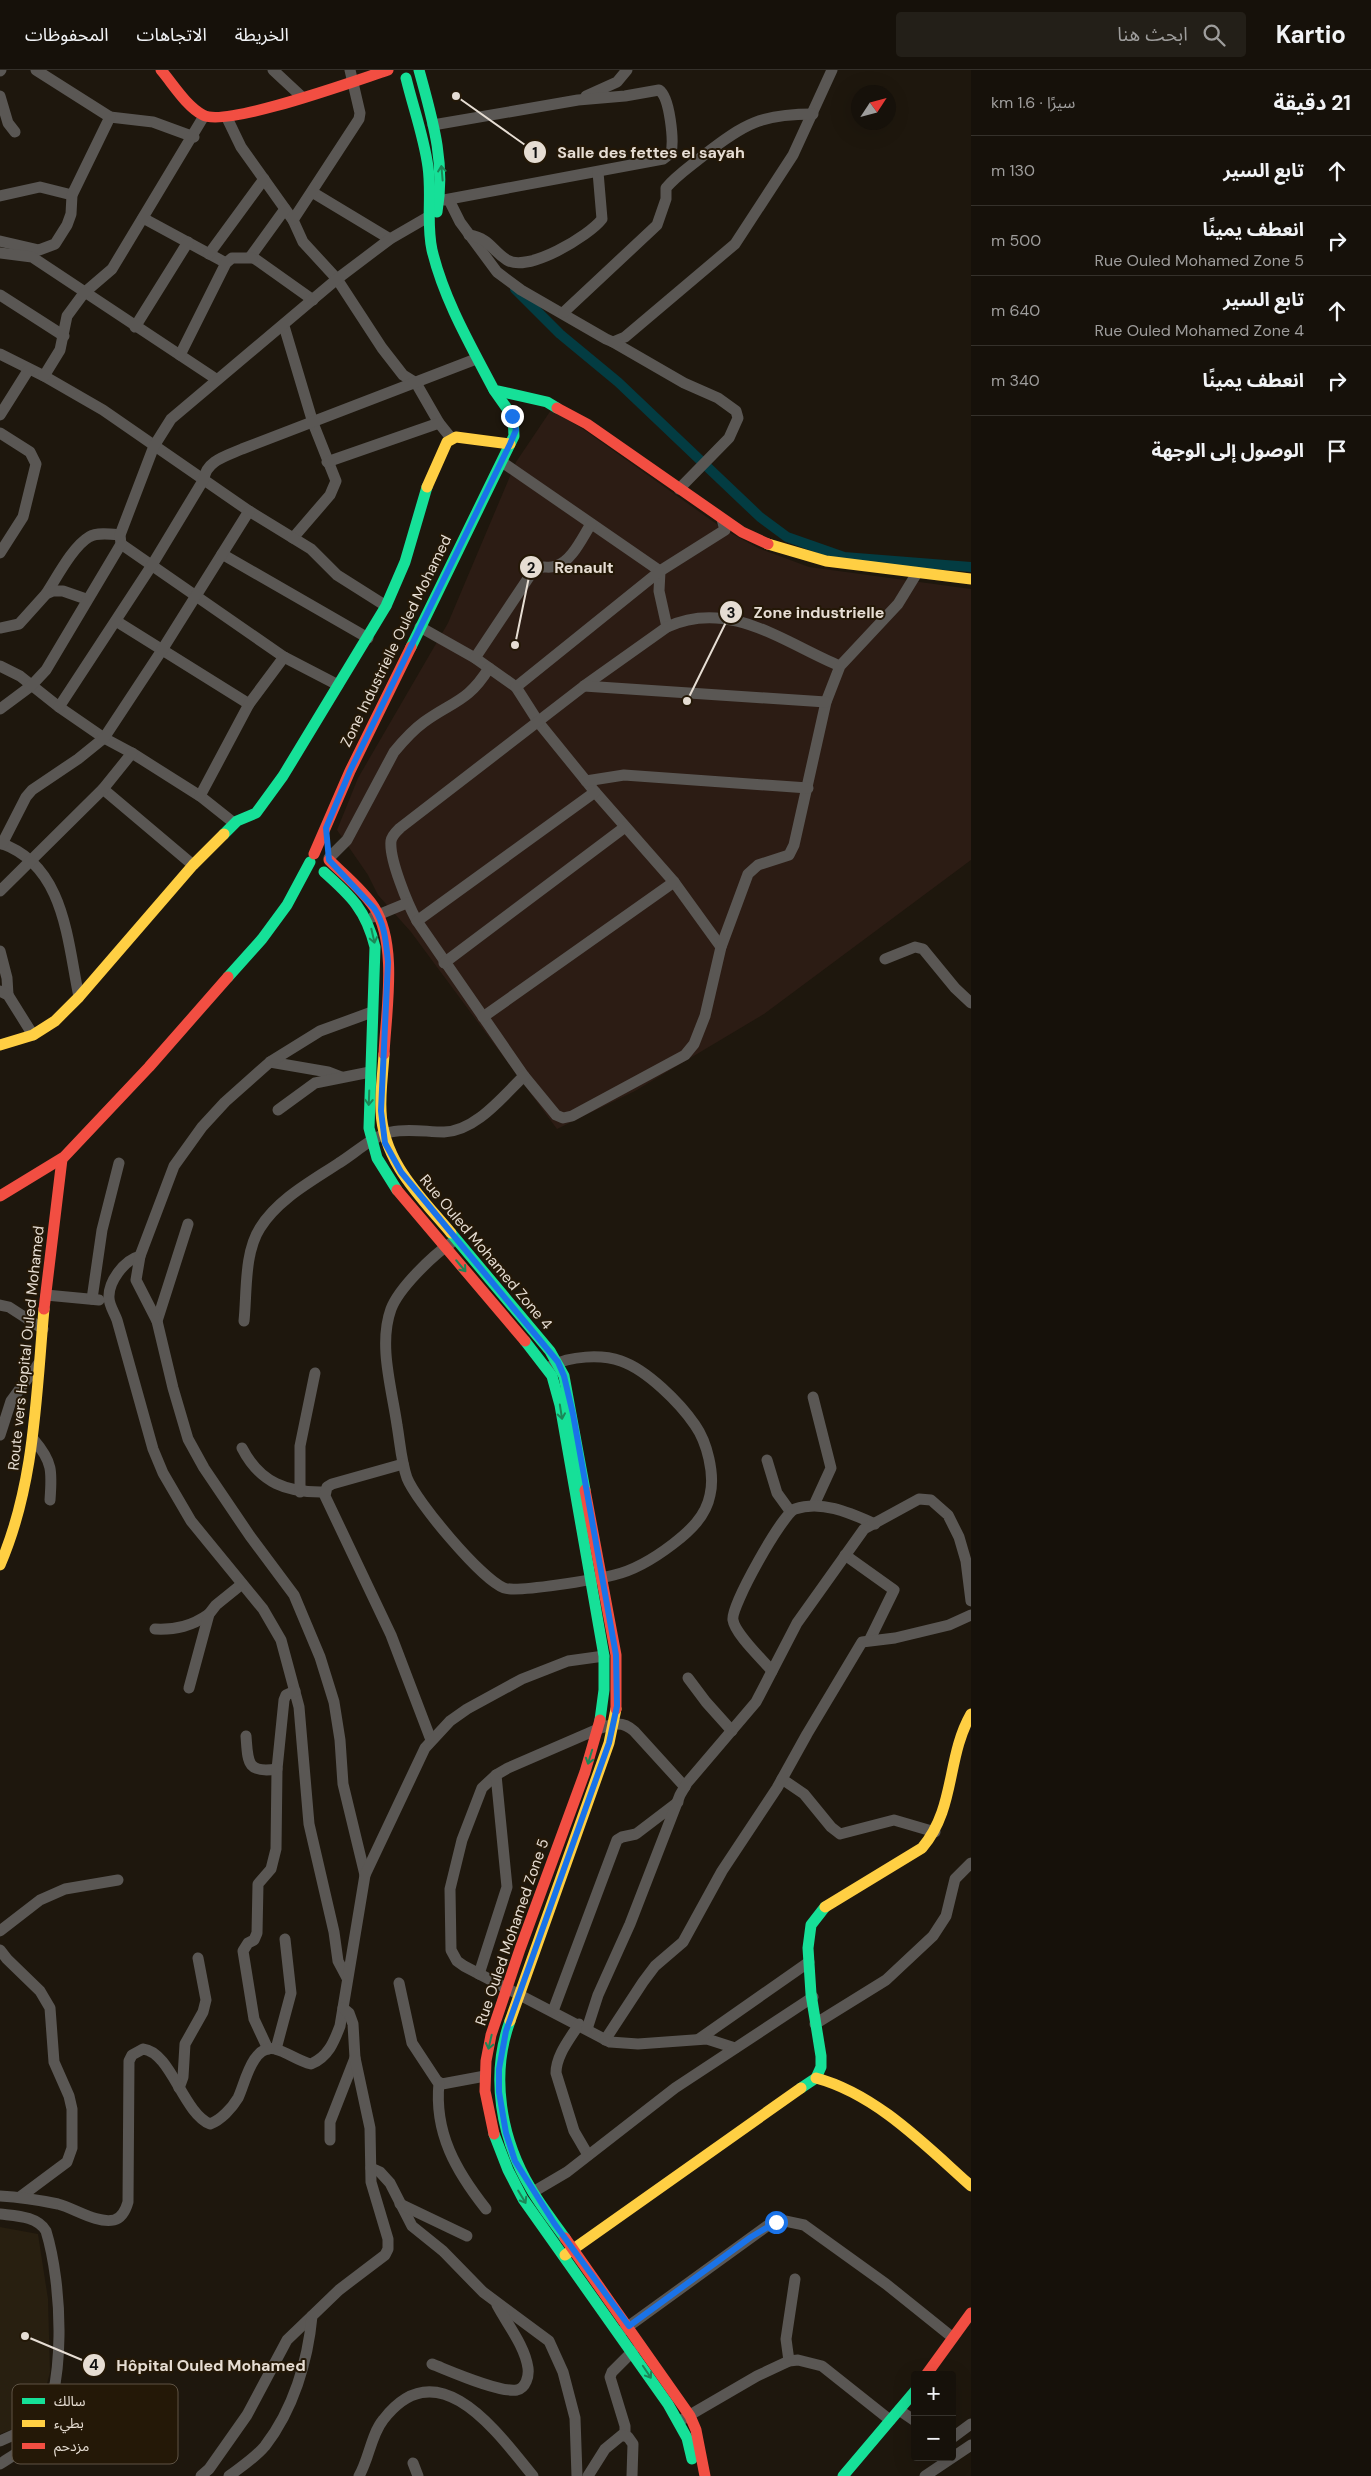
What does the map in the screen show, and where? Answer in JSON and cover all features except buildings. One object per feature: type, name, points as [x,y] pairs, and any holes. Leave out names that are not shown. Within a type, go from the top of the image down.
[{"type":"street","points":[[36,70],[110,117],[153,122],[194,137]]},
{"type":"street","points":[[161,70],[193,108],[204,116],[227,118],[302,97],[352,75],[386,71],[417,75],[419,70]]},
{"type":"street","points":[[273,70],[302,97]]},
{"type":"street","points":[[419,70],[433,125],[442,181],[440,201],[430,238]]},
{"type":"street","points":[[578,100],[617,82],[627,70]]},
{"type":"street","points":[[613,342],[625,337],[735,244],[793,155],[832,70]]},
{"type":"street","points":[[402,74],[440,201],[497,272],[521,290],[564,312],[684,383],[718,398],[736,411],[738,418],[729,438],[680,489]]},
{"type":"street","points":[[293,220],[359,120],[360,113],[352,75]]},
{"type":"street","points":[[0,709],[32,686],[46,670],[120,539],[154,446],[171,419],[216,378],[284,326],[337,279],[390,239],[428,217],[440,201],[663,160],[668,156],[673,141],[666,99],[659,90],[624,96],[578,100],[433,125]]},
{"type":"street","points":[[0,96],[8,123],[15,132]]},
{"type":"street","points":[[564,312],[657,225],[666,200],[666,188],[674,178],[729,136],[752,122],[776,115],[813,114]]},
{"type":"street","points":[[44,376],[60,350],[67,316],[84,293],[112,269],[194,137],[204,116]]},
{"type":"street","points":[[0,241],[39,250],[55,244],[62,236],[69,220],[72,195],[110,117]]},
{"type":"street","points":[[227,118],[237,141],[286,209],[303,242],[337,279],[382,348],[403,375],[416,383],[438,423],[451,438]]},
{"type":"street","points":[[469,235],[483,238],[506,260],[517,264],[532,261],[568,245],[596,227],[602,219],[598,172]]},
{"type":"street","points":[[209,254],[264,179]]},
{"type":"street","points":[[0,196],[40,187],[72,195]]},
{"type":"street","points":[[312,192],[390,239]]},
{"type":"street","points":[[252,258],[252,254],[286,209]]},
{"type":"street","points":[[428,217],[433,253],[456,318],[494,390],[547,402],[587,424],[722,519],[765,544],[817,560],[864,568],[971,579]]},
{"type":"street","points":[[143,218],[226,263]]},
{"type":"street","points":[[135,327],[188,242]]},
{"type":"street","points":[[0,253],[32,258],[135,327],[216,378]]},
{"type":"street","points":[[180,355],[226,263],[232,258],[252,258],[314,300]]},
{"type":"street","points":[[0,295],[64,336]]},
{"type":"street","points":[[284,326],[313,423],[336,481],[335,487],[293,538]]},
{"type":"street","points":[[0,354],[44,376],[103,410],[249,511],[311,549],[342,578],[386,606]]},
{"type":"street","points":[[59,707],[152,565],[204,480],[205,470],[220,459],[476,359]]},
{"type":"street","points":[[0,415],[29,368]]},
{"type":"street","name":"Zone Industrielle Ouled Mohamed","points":[[294,892],[326,828],[346,779],[516,430],[509,411],[494,390]]},
{"type":"street","points":[[327,462],[438,423]]},
{"type":"street","points":[[0,433],[30,452],[36,464],[23,517],[0,553]]},
{"type":"street","points":[[451,438],[462,437],[489,443],[510,444]]},
{"type":"street","points":[[0,1045],[33,1035],[55,1021],[79,997],[193,865],[234,824],[256,813],[265,802],[386,606],[406,562],[430,477],[451,438]]},
{"type":"street","points":[[502,462],[660,571]]},
{"type":"street","points":[[79,997],[58,897],[46,878],[31,861],[1,844],[26,797],[32,790],[78,759],[104,738],[196,597],[249,511]]},
{"type":"street","points":[[516,687],[660,571],[725,530],[722,519]]},
{"type":"street","points":[[475,658],[531,574],[541,566],[556,566],[569,557],[591,524]]},
{"type":"street","points":[[0,628],[19,624],[46,594],[79,545],[88,537],[99,534],[120,539],[196,597],[284,657],[338,685]]},
{"type":"street","points":[[222,554],[368,638]]},
{"type":"street","points":[[660,571],[659,591],[667,627]]},
{"type":"street","points":[[840,666],[740,621],[695,617],[667,627],[584,686],[539,723],[396,832],[391,843],[407,903],[417,921],[444,963],[524,1076],[556,1116],[563,1118],[572,1116],[685,1055],[694,1044],[705,1016],[720,947],[748,874],[758,865],[786,856],[791,851],[808,788],[826,702],[840,666],[898,604],[917,573]]},
{"type":"street","points":[[46,594],[63,590],[86,599]]},
{"type":"street","points":[[116,622],[249,704]]},
{"type":"street","points":[[420,627],[475,658],[516,687],[539,723],[595,792],[674,882],[720,947]]},
{"type":"street","points":[[200,796],[249,704],[284,657]]},
{"type":"street","points":[[0,666],[20,676],[59,707],[104,738],[132,753],[200,796],[234,824]]},
{"type":"street","points":[[1,1195],[62,1159],[143,1074],[227,981],[262,939],[294,892],[329,867],[329,858],[347,840],[398,747],[426,721],[465,698],[476,689],[489,668]]},
{"type":"street","points":[[584,686],[826,702]]},
{"type":"street","points":[[0,892],[103,789],[132,753]]},
{"type":"street","points":[[586,781],[624,775],[808,788]]},
{"type":"street","points":[[103,789],[193,865]]},
{"type":"street","points":[[417,921],[595,792]]},
{"type":"street","points":[[444,963],[625,827]]},
{"type":"street","name":"Zone Industrielle Ouled Mohamed","points":[[326,828],[329,858]]},
{"type":"street","points":[[321,872],[312,868],[312,858],[319,852],[329,858]]},
{"type":"street","name":"Rue Ouled Mohamed Zone 4","points":[[329,858],[365,897],[386,941],[388,962],[381,1111],[383,1135],[401,1172],[558,1362],[564,1376],[573,1414],[616,1655],[612,1677]]},
{"type":"street","name":"Rue Ouled Mohamed Zone 4","points":[[321,872],[347,892],[374,917],[376,957],[370,1072],[369,1128],[371,1142],[390,1178],[445,1247],[547,1368],[556,1385],[589,1580],[604,1656],[612,1677]]},
{"type":"street","points":[[483,1017],[674,882]]},
{"type":"street","points":[[374,917],[407,903]]},
{"type":"street","points":[[885,959],[915,947],[923,949],[955,988],[971,1003]]},
{"type":"street","points":[[0,951],[7,978],[4,993],[33,1035]]},
{"type":"street","points":[[366,1875],[343,1784],[340,1740],[334,1702],[320,1657],[294,1595],[250,1536],[204,1468],[188,1439],[173,1388],[157,1321],[136,1280],[140,1256],[174,1166],[186,1146],[225,1102],[270,1062],[320,1031],[372,1012]]},
{"type":"street","points":[[270,1062],[328,1072],[341,1077]]},
{"type":"street","points":[[278,1110],[315,1083],[370,1072]]},
{"type":"street","points":[[244,1321],[249,1263],[260,1228],[269,1216],[297,1190],[383,1135],[395,1131],[445,1132],[461,1127],[484,1114],[524,1076]]},
{"type":"street","name":"Route vers Hopital Ouled Mohamed","points":[[0,1565],[21,1509],[34,1440],[39,1363],[62,1159]]},
{"type":"street","points":[[92,1299],[102,1230],[119,1163]]},
{"type":"street","points":[[157,1321],[188,1224]]},
{"type":"street","points":[[456,1239],[445,1247],[397,1297],[389,1315],[387,1361],[403,1464],[413,1491],[423,1506],[497,1585],[512,1590],[603,1578],[634,1569],[689,1532],[700,1519],[710,1496],[709,1466],[695,1425],[642,1371],[612,1358],[594,1357],[558,1362],[547,1368]]},
{"type":"street","points":[[140,1256],[134,1258],[119,1272],[109,1292],[108,1301],[117,1320],[153,1449],[163,1472],[191,1521],[263,1609],[281,1640],[299,1708],[309,1824],[334,1932],[338,1961],[347,1978]]},
{"type":"street","points":[[46,1295],[108,1301]]},
{"type":"street","points":[[0,1305],[9,1307],[43,1329]]},
{"type":"street","points":[[0,1435],[11,1401],[39,1363]]},
{"type":"street","points":[[300,1492],[300,1446],[315,1373]]},
{"type":"street","points":[[812,1397],[831,1468],[814,1505]]},
{"type":"street","points":[[34,1440],[44,1451],[52,1472],[50,1500]]},
{"type":"street","points":[[242,1448],[250,1464],[262,1476],[281,1486],[300,1492],[325,1492],[332,1484],[403,1464]]},
{"type":"street","points":[[767,1460],[777,1493],[790,1511]]},
{"type":"street","points":[[325,1492],[329,1508],[391,1635],[431,1740]]},
{"type":"street","points":[[588,2155],[574,2131],[556,2073],[556,2066],[562,2051],[583,2027],[598,1995],[630,1924],[685,1787],[756,1702],[797,1623],[862,1531],[922,1498],[930,1500],[948,1515],[964,1551],[971,1601]]},
{"type":"street","points":[[772,1671],[735,1626],[732,1615],[762,1556],[790,1511],[814,1505],[856,1515],[875,1524]]},
{"type":"street","points":[[845,1555],[894,1590],[870,1640]]},
{"type":"street","points":[[189,1688],[209,1614],[216,1605],[242,1584]]},
{"type":"street","points":[[155,1629],[170,1630],[184,1627],[209,1614]]},
{"type":"street","points":[[605,2040],[655,1966],[683,1942],[722,1871],[782,1779],[862,1642],[882,1640],[934,1629],[949,1625],[971,1615]]},
{"type":"street","points":[[295,1691],[286,1694],[284,1700],[277,1769],[276,1848],[271,1869],[258,1884],[257,1933],[254,1940],[243,1951],[254,2019],[272,2049],[310,2064],[330,2049],[340,2026],[366,1875],[421,1756],[431,1740],[450,1721],[467,1709],[522,1678],[568,1661],[604,1656]]},
{"type":"street","name":"Rue Ouled Mohamed Zone 5","points":[[568,2253],[515,2161],[506,2133],[499,2092],[501,2056],[519,1994],[600,1771],[613,1723],[612,1677]]},
{"type":"street","name":"Rue Ouled Mohamed Zone 5","points":[[612,1677],[598,1729],[570,1814],[493,2028],[485,2076],[494,2139],[507,2172],[523,2199],[568,2253],[690,2416],[696,2430],[704,2476]]},
{"type":"street","points":[[688,1678],[732,1731]]},
{"type":"street","points":[[568,2253],[816,2078],[821,2072],[822,2060],[816,2024],[810,1962],[812,1924],[828,1904],[922,1848],[935,1832],[942,1813],[960,1733],[971,1714]]},
{"type":"street","points":[[685,1787],[634,1731],[624,1723],[613,1723],[598,1729],[496,1775],[482,1788],[462,1840],[450,1890],[451,1950],[457,1961],[479,1974],[553,2011],[605,2040],[614,2043],[638,2044],[700,2040],[719,2041],[734,2048]]},
{"type":"street","points":[[246,1736],[248,1759],[252,1767],[258,1770],[277,1769]]},
{"type":"street","points":[[479,1974],[507,1887],[496,1775]]},
{"type":"street","points":[[782,1779],[804,1794],[831,1827],[840,1834],[894,1820],[935,1832]]},
{"type":"street","points":[[553,2011],[617,1840],[624,1836],[636,1834],[678,1802]]},
{"type":"street","points":[[816,2024],[886,1980],[933,1936],[946,1916],[955,1879],[971,1862]]},
{"type":"street","points":[[0,1931],[40,1900],[65,1889],[118,1880]]},
{"type":"street","points":[[0,2196],[20,2197],[60,2205],[96,2218],[116,2219],[123,2213],[128,2202],[129,2061],[132,2055],[143,2049],[155,2053],[202,2119],[210,2124],[214,2123],[231,2108],[238,2098],[254,2060],[272,2049],[291,1993],[285,1939]]},
{"type":"street","points":[[0,1950],[40,1991],[50,2008],[54,2062],[69,2096],[72,2109],[72,2148],[67,2162],[20,2197]]},
{"type":"street","points":[[179,2088],[183,2077],[185,2044],[203,2012],[206,2000],[198,1958]]},
{"type":"street","points":[[700,2040],[810,1962]]},
{"type":"street","points":[[400,1983],[412,2043],[439,2083],[438,2106],[452,2160],[468,2186],[486,2209]]},
{"type":"street","points":[[533,2192],[567,2172],[675,2088],[813,1997]]},
{"type":"street","points":[[201,2476],[209,2469],[247,2415],[286,2340],[339,2290],[380,2259],[388,2248],[388,2239],[373,2197],[370,2128],[355,2058],[352,2018],[343,2008]]},
{"type":"street","points":[[330,2140],[330,2122],[355,2058]]},
{"type":"street","points":[[439,2083],[485,2076]]},
{"type":"street","points":[[816,2078],[833,2081],[851,2090],[922,2143],[971,2186]]},
{"type":"street","points":[[371,2168],[386,2178],[412,2226],[495,2301],[544,2336],[551,2346],[563,2372],[575,2418],[577,2476]]},
{"type":"street","points":[[400,2204],[435,2222],[462,2231],[467,2236]]},
{"type":"street","points":[[0,2214],[32,2219],[44,2228],[48,2237],[56,2285],[58,2328],[54,2384]]},
{"type":"street","points":[[624,2330],[751,2237],[776,2222],[792,2221],[804,2225],[886,2284],[952,2337]]},
{"type":"street","points":[[789,2361],[786,2339],[795,2279]]},
{"type":"street","points":[[432,2364],[497,2387],[515,2390],[521,2388],[528,2378],[528,2366],[495,2301]]},
{"type":"street","points":[[929,2371],[971,2313]]},
{"type":"street","points":[[229,2476],[264,2447],[287,2410],[299,2382],[310,2334],[312,2316]]},
{"type":"street","name":"Rue Ouled Mohamed Zone 5","points":[[624,2330],[633,2351],[679,2422],[687,2438],[694,2476]]},
{"type":"street","points":[[625,2436],[625,2426],[610,2377],[612,2372],[633,2351]]},
{"type":"street","points":[[679,2422],[757,2376],[789,2361],[811,2362],[822,2366],[890,2420]]},
{"type":"street","points":[[359,2476],[381,2422],[407,2398],[422,2393],[452,2397],[469,2406],[497,2432],[533,2476]]},
{"type":"street","points":[[843,2476],[853,2471],[890,2420],[911,2396]]},
{"type":"street","points":[[899,2410],[911,2418]]},
{"type":"street","points":[[956,2435],[971,2424]]},
{"type":"street","points":[[588,2476],[612,2441],[625,2436]]},
{"type":"street","points":[[625,2436],[633,2444],[632,2476]]},
{"type":"street","points":[[3,2440],[12,2454]]},
{"type":"street","points":[[925,2476],[971,2445]]},
{"type":"street","points":[[0,2464],[12,2456]]},
{"type":"street","points":[[413,2463],[418,2476]]},
{"type":"shaded area","points":[[551,410],[583,429],[725,530],[758,548],[809,567],[971,589],[971,860],[764,1014],[635,1091],[557,1129],[411,932],[378,895],[368,875],[337,830],[358,778],[448,623],[516,462]]},
{"type":"shaded area","points":[[0,2227],[38,2234],[48,2299],[50,2372],[47,2384],[12,2384],[12,2429],[0,2434]]},
{"type":"waterway","points":[[515,289],[560,334],[618,382],[760,517],[787,537],[844,557],[971,567]]},
{"type":"traffic: fast","points":[[419,70],[433,123],[439,158],[440,175],[437,212]]},
{"type":"traffic: fast","points":[[406,78],[428,167],[429,230],[432,250],[437,269],[467,340],[494,390],[547,402],[557,408]]},
{"type":"traffic: fast","points":[[411,647],[514,436],[513,417],[494,390]]},
{"type":"traffic: fast","points":[[224,834],[237,821],[256,813],[283,776],[386,606],[405,562],[427,487]]},
{"type":"traffic: fast","points":[[228,977],[262,939],[287,905],[310,862]]},
{"type":"traffic: fast","points":[[324,872],[350,897],[362,913],[375,947],[369,1128],[377,1158],[397,1190]]},
{"type":"traffic: fast","points":[[451,1233],[550,1351],[564,1376],[585,1490]]},
{"type":"traffic: fast","points":[[525,1341],[552,1376],[560,1405],[604,1656],[604,1690],[600,1720]]},
{"type":"traffic: fast","points":[[801,2088],[816,2078],[821,2067],[811,1994],[808,1948],[811,1925],[825,1907]]},
{"type":"traffic: fast","points":[[510,2021],[504,2042],[500,2085],[506,2127],[512,2148],[530,2187],[565,2238]]},
{"type":"traffic: fast","points":[[494,2134],[508,2170],[523,2199],[668,2404],[687,2438],[692,2459]]},
{"type":"traffic: fast","points":[[843,2476],[911,2396]]},
{"type":"traffic: slow","points":[[427,487],[447,442],[456,437],[510,444]]},
{"type":"traffic: slow","points":[[768,544],[826,561],[971,579]]},
{"type":"traffic: slow","points":[[0,1045],[33,1035],[55,1021],[79,997],[193,865],[224,834]]},
{"type":"traffic: slow","points":[[384,1054],[381,1111],[383,1129],[389,1147],[396,1163],[416,1192],[451,1233]]},
{"type":"traffic: slow","points":[[0,1565],[21,1503],[27,1471],[36,1407],[44,1309]]},
{"type":"traffic: slow","points":[[510,2021],[609,1743],[616,1709]]},
{"type":"traffic: slow","points":[[825,1907],[922,1848],[933,1833],[946,1800],[958,1748],[971,1714]]},
{"type":"traffic: slow","points":[[816,2078],[838,2086],[879,2108],[918,2138],[971,2186]]},
{"type":"traffic: slow","points":[[565,2255],[801,2088]]},
{"type":"traffic: jam","points":[[161,70],[191,106],[203,115],[216,117],[237,115],[263,109],[388,70]]},
{"type":"traffic: jam","points":[[557,408],[587,424],[742,532],[768,544]]},
{"type":"traffic: jam","points":[[314,854],[350,771],[411,647]]},
{"type":"traffic: jam","points":[[329,860],[364,894],[374,907],[381,922],[386,940],[389,978],[384,1054]]},
{"type":"traffic: jam","points":[[0,1196],[64,1157],[149,1067],[228,977]]},
{"type":"traffic: jam","points":[[44,1309],[62,1159]]},
{"type":"traffic: jam","points":[[397,1190],[525,1341]]},
{"type":"traffic: jam","points":[[585,1490],[616,1655],[616,1709]]},
{"type":"traffic: jam","points":[[494,2134],[485,2091],[486,2061],[491,2035],[520,1949],[585,1772],[600,1720]]},
{"type":"traffic: jam","points":[[565,2238],[690,2416],[696,2430],[705,2476]]},
{"type":"traffic: jam","points":[[929,2371],[971,2313]]},
{"type":"place","name":"Salle des fettes el sayah","points":[[456,96]]},
{"type":"place","name":"Renault","points":[[515,645]]},
{"type":"place","name":"Zone industrielle","points":[[687,701]]},
{"type":"place","name":"Hôpital Ouled Mohamed","points":[[25,2336]]},
{"type":"route","points":[[512,416],[516,430],[510,444],[335,802],[326,828],[329,860],[365,897],[380,916],[386,941],[388,962],[381,1111],[385,1143],[401,1172],[558,1362],[564,1376],[573,1414],[607,1596],[616,1655],[618,1670],[617,1706],[609,1743],[506,2031],[499,2069],[499,2092],[506,2133],[515,2161],[530,2188],[629,2326],[751,2237],[776,2222]]}]
